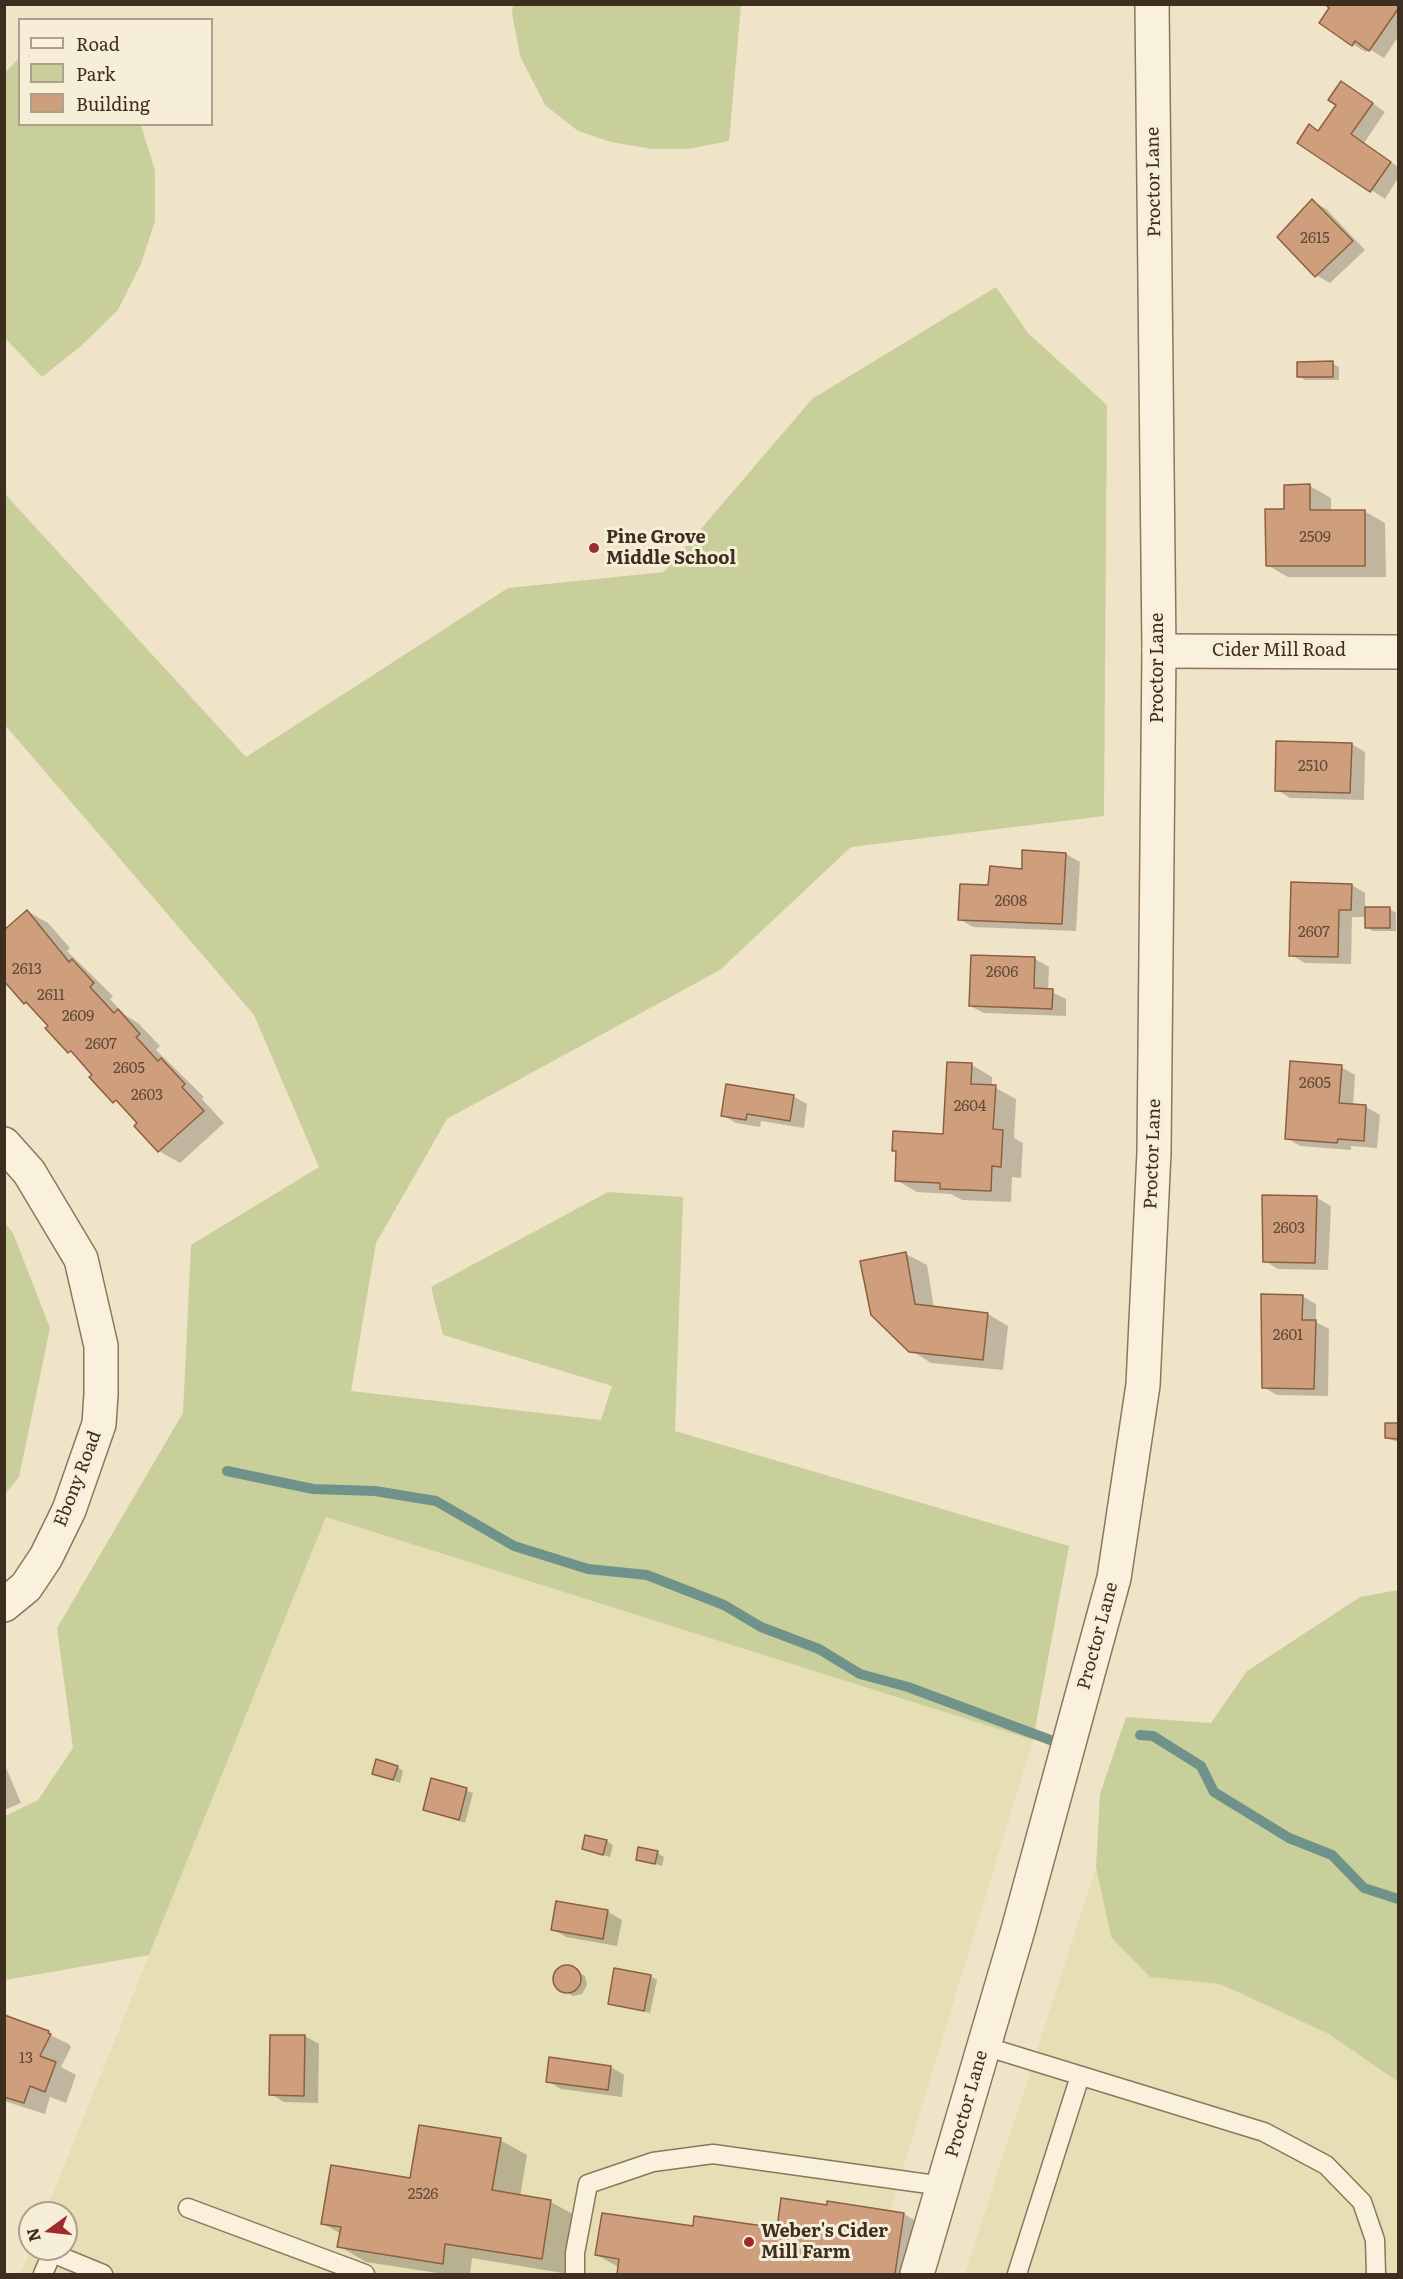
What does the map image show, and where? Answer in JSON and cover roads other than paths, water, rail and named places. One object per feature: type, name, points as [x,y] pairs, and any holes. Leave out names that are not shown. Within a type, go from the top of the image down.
[{"type":"street","name":"Proctor Lane","points":[[917,2274],[1018,1930],[1114,1578],[1143,1385],[1154,1152],[1159,651],[1152,4]]},
{"type":"street","name":"Cider Mill Road","points":[[1159,651],[1398,652]]},
{"type":"street","name":"Ebony Road","points":[[4,1144],[29,1172],[81,1259],[101,1346],[101,1394],[99,1424],[69,1510],[46,1557],[26,1587],[4,1605]]},
{"type":"lane","points":[[984,2046],[1264,2132],[1326,2165],[1362,2202],[1375,2240],[1376,2274]]},
{"type":"lane","points":[[1017,2274],[1080,2076]]},
{"type":"lane","points":[[575,2274],[575,2253],[588,2184],[653,2162],[713,2154],[943,2186]]},
{"type":"lane","points":[[188,2208],[365,2274]]},
{"type":"lane","points":[[43,2274],[52,2253],[103,2274]]},
{"type":"waterway","points":[[227,1471],[313,1489],[375,1491],[436,1501],[514,1546],[588,1569],[647,1575],[724,1605],[761,1627],[819,1649],[860,1674],[908,1687],[1053,1741]]},
{"type":"waterway","points":[[1140,1735],[1153,1736],[1201,1766],[1214,1792],[1289,1838],[1332,1855],[1364,1888],[1398,1899]]},
{"type":"place","name":"Pine Grove Middle School","points":[[594,548]]},
{"type":"place","name":"Weber's Cider Mill Farm","points":[[749,2242]]}]
